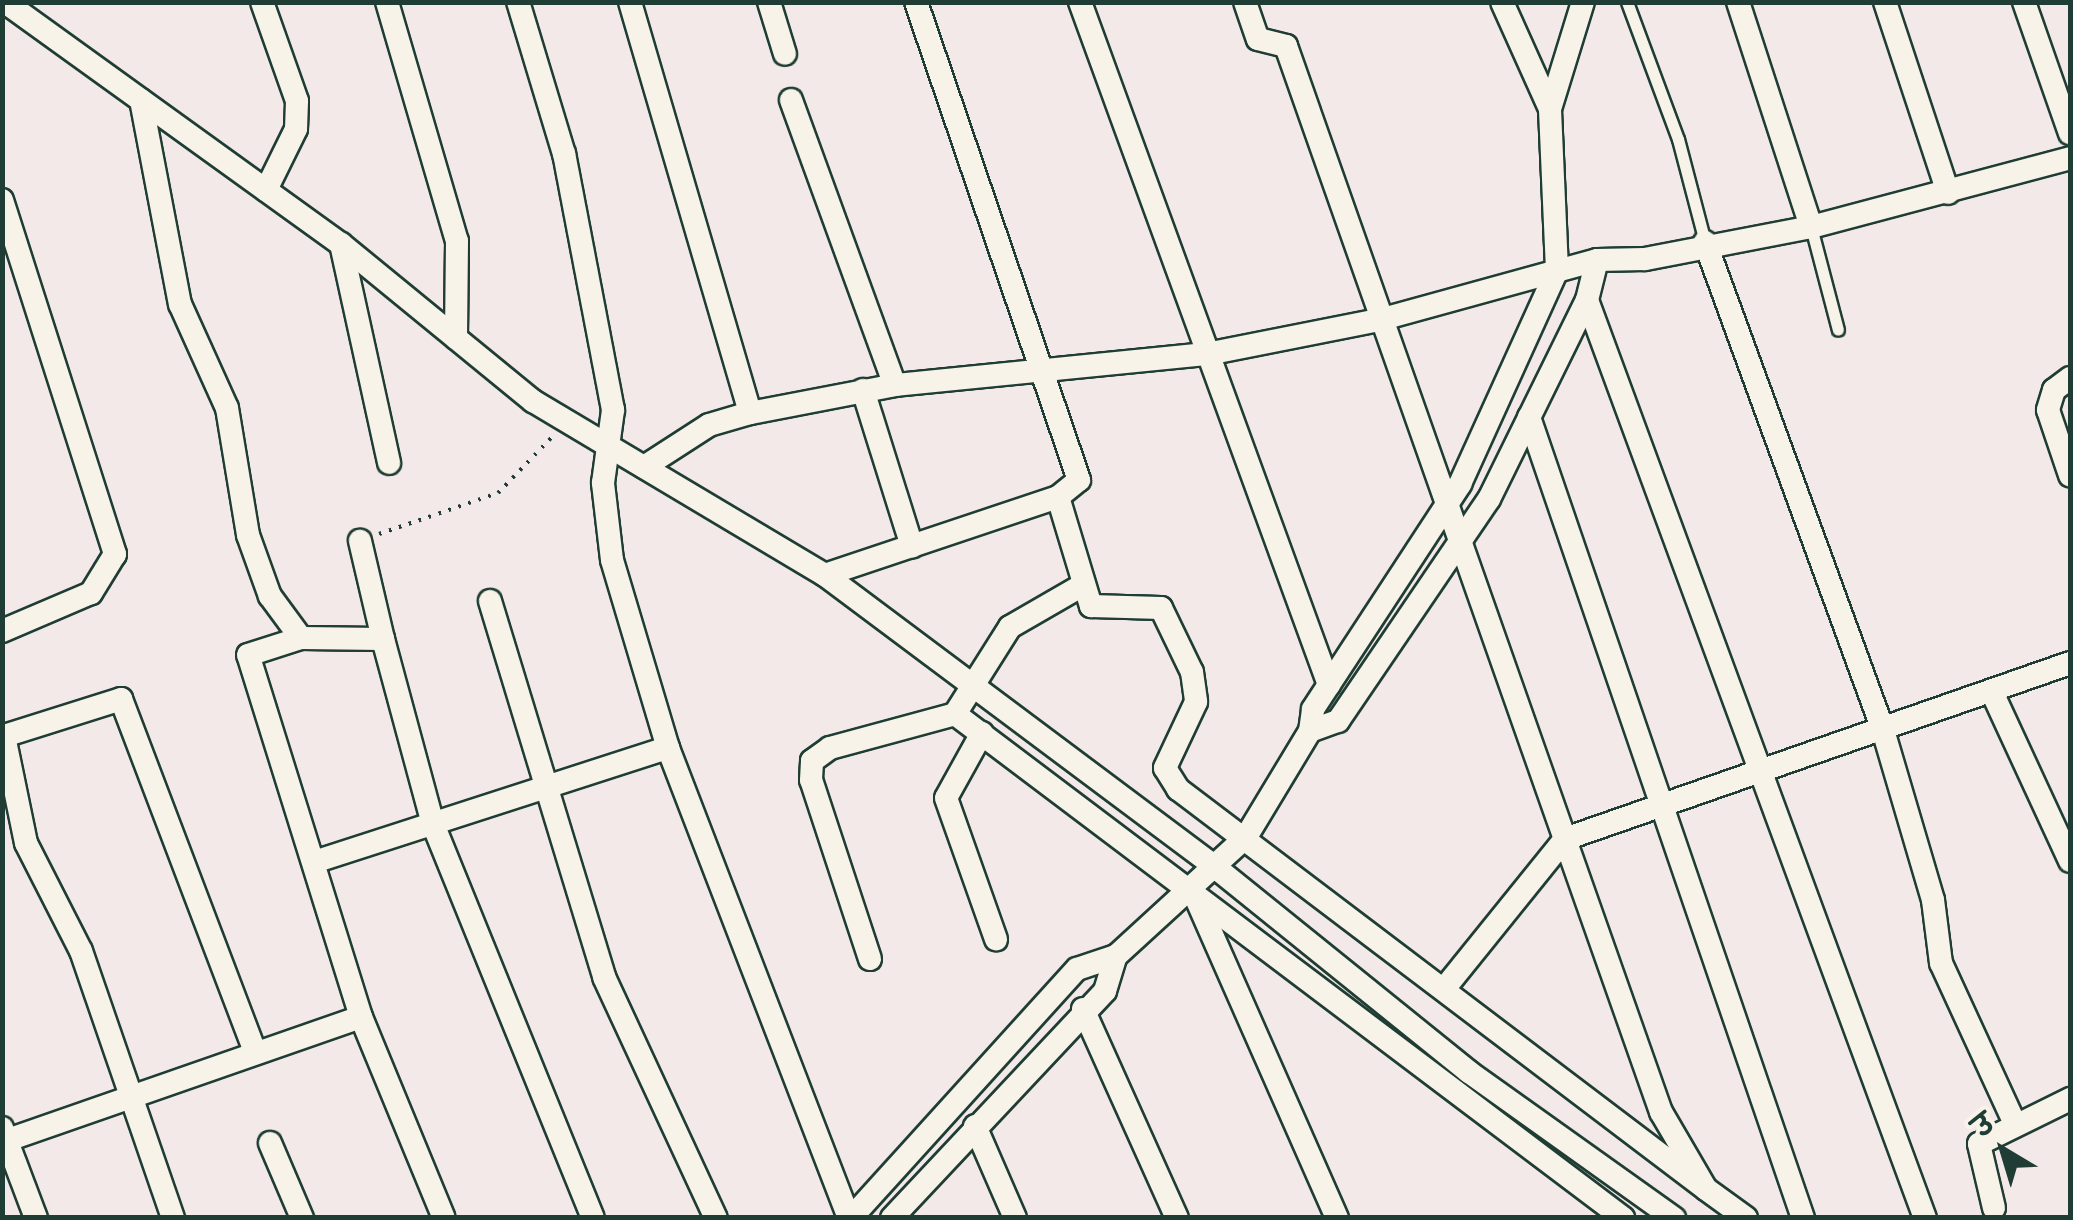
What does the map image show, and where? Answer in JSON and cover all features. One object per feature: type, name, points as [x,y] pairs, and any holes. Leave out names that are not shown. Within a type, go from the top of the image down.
[{"type":"street","points":[[6,2],[341,244],[456,338],[566,420],[825,575],[1215,867],[1469,1072],[1674,1218]]},
{"type":"street","points":[[262,2],[297,101],[296,129],[266,190]]},
{"type":"street","points":[[387,2],[457,241],[456,338]]},
{"type":"street","points":[[518,2],[589,270],[613,410],[612,450],[603,483],[612,560],[668,748],[850,1218],[1077,970],[1116,956],[1246,838],[1310,730],[1313,708],[1448,504],[1540,321],[1557,270],[1550,109],[1583,2]]},
{"type":"street","points":[[630,2],[750,414]]},
{"type":"street","points":[[769,2],[785,54]]},
{"type":"street","points":[[825,575],[1058,496],[1079,480],[916,2]]},
{"type":"street","points":[[1080,2],[1328,685]]},
{"type":"street","points":[[1245,2],[1258,39],[1286,46],[1379,320],[1448,504],[1661,1112],[1706,1189]]},
{"type":"street","points":[[1502,2],[1550,109]]},
{"type":"street","points":[[1738,2],[1810,227]]},
{"type":"street","points":[[1885,2],[1948,192]]},
{"type":"street","points":[[2024,2],[2070,132]]},
{"type":"street","points":[[141,100],[180,304],[227,408],[248,535],[270,596],[301,638]]},
{"type":"street","points":[[791,100],[895,385]]},
{"type":"street","points":[[644,468],[710,425],[750,414],[895,385],[1207,354],[1379,320],[1597,260],[1645,259],[1705,242],[1810,227],[2070,158]]},
{"type":"street","points":[[2,200],[115,554],[92,593],[2,632]]},
{"type":"street","points":[[1705,242],[1882,730],[1933,900],[1941,964],[2014,1122]]},
{"type":"street","points":[[341,244],[390,464]]},
{"type":"street","points":[[1310,730],[1338,721],[1460,542],[1529,417],[1587,300],[1597,260]]},
{"type":"street","points":[[1587,300],[1925,1218]]},
{"type":"street","points":[[2070,378],[2054,390],[2048,410],[2070,475]]},
{"type":"street","points":[[863,390],[912,546]]},
{"type":"street","points":[[1529,417],[1665,805],[1803,1218]]},
{"type":"street","points":[[1058,496],[1081,586],[1091,606],[1161,608],[1196,688],[1167,756],[1169,779],[1746,1218]]},
{"type":"street","points":[[360,541],[433,824],[593,1218]]},
{"type":"street","points":[[870,959],[811,780],[812,761],[830,748],[955,714],[977,688],[992,646],[1010,626],[1081,586]]},
{"type":"street","points":[[490,601],[604,978],[716,1218]]},
{"type":"street","points":[[382,638],[301,638],[248,655],[361,1017],[444,1218]]},
{"type":"street","points":[[1444,989],[1564,839],[2070,664]]},
{"type":"street","points":[[1992,692],[2070,861]]},
{"type":"street","points":[[174,1218],[81,951],[26,844],[3,736],[121,699],[255,1051]]},
{"type":"street","points":[[955,714],[1624,1218]]},
{"type":"street","points":[[982,733],[946,798],[996,939]]},
{"type":"street","points":[[314,862],[668,748]]},
{"type":"street","points":[[1193,890],[1337,1218]]},
{"type":"street","points":[[892,1218],[1082,1009],[1105,991],[1116,956]]},
{"type":"street","points":[[1082,1009],[1177,1218]]},
{"type":"street","points":[[36,1218],[4,1137],[361,1017]]},
{"type":"street","points":[[1994,1208],[1979,1144],[2014,1122],[2068,1108]]},
{"type":"street","points":[[975,1126],[1015,1218]]},
{"type":"street","points":[[270,1143],[302,1218]]},
{"type":"lane","points":[[1626,2],[1678,139],[1705,242]]},
{"type":"lane","points":[[1810,227],[1838,330]]},
{"type":"path","points":[[360,541],[498,492],[566,420]]}]
